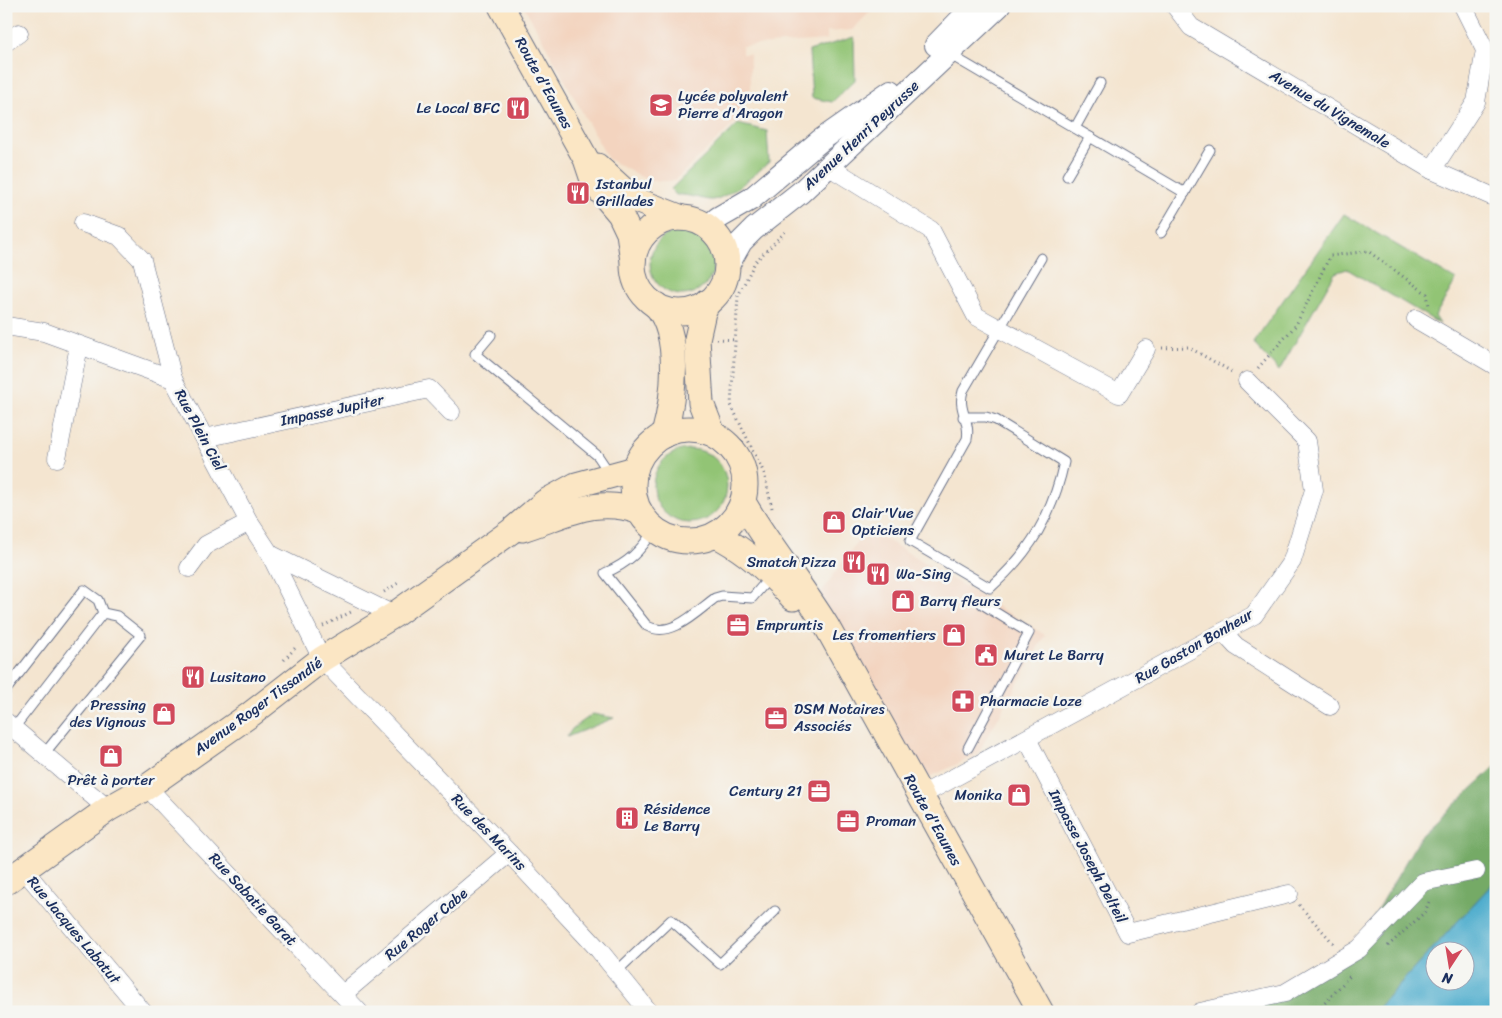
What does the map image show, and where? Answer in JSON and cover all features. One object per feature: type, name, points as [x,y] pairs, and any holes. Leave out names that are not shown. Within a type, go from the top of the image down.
[{"type":"main road","name":"Route d'Eaunes","points":[[501,6],[586,159],[594,183],[620,214],[629,233],[633,263]]},
{"type":"main road","name":"Route d'Eaunes","points":[[586,159],[602,170],[633,199],[682,218]]},
{"type":"main road","points":[[656,305],[667,310],[680,312],[692,310],[708,302],[721,289],[728,265],[723,244],[708,227],[694,220],[682,218],[658,223],[648,230],[640,240],[633,263],[639,287],[665,316],[671,340],[672,404],[664,435]]},
{"type":"main road","points":[[708,302],[703,312],[697,339],[701,403],[713,434]]},
{"type":"main road","points":[[685,429],[713,434],[734,451],[741,462],[745,482],[743,502],[729,525],[716,535],[693,541],[679,540],[648,521],[634,496],[635,469],[648,446],[664,435],[685,429]]},
{"type":"main road","name":"Avenue Roger Tissandié","points":[[15,876],[108,809],[146,787],[250,714],[322,659],[394,614],[510,532],[545,502],[576,485],[610,474],[635,469]]},
{"type":"main road","name":"Route d'Eaunes","points":[[743,502],[762,535],[807,593],[827,627],[1041,1012]]},
{"type":"main road","name":"Avenue Roger Tissandié","points":[[510,532],[582,508],[606,504],[628,508],[648,521]]},
{"type":"main road","name":"Route d'Eaunes","points":[[716,535],[746,553],[771,575],[796,602],[827,627]]},
{"type":"street","name":"Avenue Henri Peyrusse","points":[[708,227],[718,218],[751,199],[821,140],[886,95],[974,6]]},
{"type":"street","name":"Avenue Henri Peyrusse","points":[[728,265],[741,242],[754,229],[801,192],[999,6]]},
{"type":"street","name":"Avenue du Vignemale","points":[[1175,6],[1191,27],[1432,170],[1496,198]]},
{"type":"street","points":[[1432,170],[1476,102],[1485,50],[1463,6]]},
{"type":"street","points":[[828,166],[931,230],[976,316],[1119,394],[1146,349]]},
{"type":"street","points":[[83,223],[119,236],[142,260],[173,379]]},
{"type":"street","points":[[1424,323],[1496,366]]},
{"type":"street","name":"Rue Plein Ciel","points":[[6,326],[44,332],[173,379],[249,522],[270,554],[322,659]]},
{"type":"street","points":[[57,458],[79,346]]},
{"type":"street","name":"Rue Gaston Bonheur","points":[[920,796],[1254,615],[1292,561],[1314,490],[1307,442],[1247,380]]},
{"type":"street","name":"Impasse Jupiter","points":[[205,438],[429,388],[450,412]]},
{"type":"street","points":[[189,568],[206,546],[249,522]]},
{"type":"street","points":[[270,554],[394,614]]},
{"type":"street","points":[[1223,632],[1236,646],[1330,706]]},
{"type":"street","name":"Rue des Marins","points":[[322,659],[509,853],[616,972],[649,1012]]},
{"type":"street","points":[[10,725],[108,809]]},
{"type":"street","name":"Impasse Joseph Delteil","points":[[1026,738],[1128,933],[1289,894]]},
{"type":"street","name":"Rue Sabatie Garat","points":[[146,787],[359,1012]]},
{"type":"street","name":"Rue Roger Cabe","points":[[343,994],[509,853]]},
{"type":"street","points":[[1200,1012],[1285,993],[1359,949],[1423,882],[1476,871]]},
{"type":"street","name":"Rue Jacques Labatut","points":[[15,876],[143,1012]]},
{"type":"lane","points":[[948,54],[1185,193]]},
{"type":"lane","points":[[1075,128],[1100,83]]},
{"type":"lane","points":[[1067,176],[1090,137]]},
{"type":"lane","points":[[1161,233],[1210,150]]},
{"type":"lane","points":[[963,417],[980,416],[996,420],[1064,462],[1054,502],[1036,538],[1022,557],[990,588],[910,541],[967,439],[969,428],[963,417],[960,404],[963,391],[1041,258]]},
{"type":"lane","points":[[491,335],[475,354],[598,456],[610,474]]},
{"type":"lane","points":[[648,521],[640,551],[626,562],[604,573],[647,626],[655,630],[671,629],[715,598],[722,596],[752,598],[771,575]]},
{"type":"lane","points":[[6,690],[84,590],[98,600],[103,613]]},
{"type":"lane","points":[[968,748],[1029,634],[982,604]]},
{"type":"lane","points":[[10,725],[103,613]]},
{"type":"lane","points":[[44,754],[141,635],[117,616],[103,613]]},
{"type":"lane","points":[[616,972],[672,920],[720,964],[775,911]]},
{"type":"path","points":[[773,510],[764,473],[731,405],[738,296],[755,262],[788,230]]},
{"type":"path","points":[[1146,349],[1188,347],[1247,380],[1296,325],[1330,256],[1368,252],[1427,294],[1424,323]]},
{"type":"path","points":[[1289,894],[1345,957]]},
{"type":"shaded area","name":"Lycée polyvalent Pierre d'Aragon","points":[[524,6],[876,6],[852,30],[827,32],[827,40],[742,46],[742,54],[750,54],[750,91],[739,119],[674,181],[649,181],[608,159]]},
{"type":"shaded area","points":[[867,528],[1045,635],[977,755],[919,782],[820,594]]},
{"type":"green space","points":[[854,37],[855,80],[832,102],[812,98],[809,51]]},
{"type":"green space","points":[[738,124],[767,131],[769,162],[741,185],[716,199],[710,200],[676,195],[671,189]]},
{"type":"green space","points":[[1344,214],[1456,280],[1435,316],[1440,324],[1347,269],[1335,273],[1279,371],[1253,343]]},
{"type":"green space","points":[[682,231],[700,237],[708,245],[714,263],[708,281],[700,289],[682,295],[664,289],[656,281],[650,263],[656,245],[664,237]]},
{"type":"green space","points":[[690,449],[711,455],[721,465],[727,486],[721,507],[711,517],[690,523],[669,517],[659,507],[653,486],[659,465],[669,455]]},
{"type":"green space","points":[[593,714],[614,718],[567,737],[572,729]]},
{"type":"green space","points":[[1496,766],[1496,880],[1441,940],[1424,940],[1424,958],[1374,1012],[1246,1012],[1349,960],[1420,837]]},
{"type":"water","points":[[1496,880],[1496,1012],[1374,1012],[1424,958],[1424,990],[1474,990],[1474,940],[1441,940]]},
{"type":"place","name":"Lycée polyvalent Pierre d'Aragon","points":[[661,105]]},
{"type":"place","name":"Le Local BFC","points":[[518,108]]},
{"type":"place","name":"Istanbul Grillades","points":[[578,193]]},
{"type":"place","name":"Clair'Vue Opticiens","points":[[834,522]]},
{"type":"place","name":"Smatch Pizza","points":[[854,562]]},
{"type":"place","name":"Wa-Sing","points":[[878,574]]},
{"type":"place","name":"Barry fleurs","points":[[903,601]]},
{"type":"place","name":"Empruntis","points":[[738,625]]},
{"type":"place","name":"Les fromentiers","points":[[954,635]]},
{"type":"place","name":"Muret Le Barry","points":[[986,655]]},
{"type":"place","name":"Lusitano","points":[[193,677]]},
{"type":"place","name":"Pharmacie Loze","points":[[963,701]]},
{"type":"place","name":"Pressing des Vignous","points":[[164,714]]},
{"type":"place","name":"DSM Notaires Associés","points":[[776,718]]},
{"type":"place","name":"Prêt à porter","points":[[111,756]]},
{"type":"place","name":"Century 21","points":[[819,791]]},
{"type":"place","name":"Monika","points":[[1019,795]]},
{"type":"place","name":"Résidence Le Barry","points":[[627,818]]},
{"type":"place","name":"Proman","points":[[848,821]]}]
